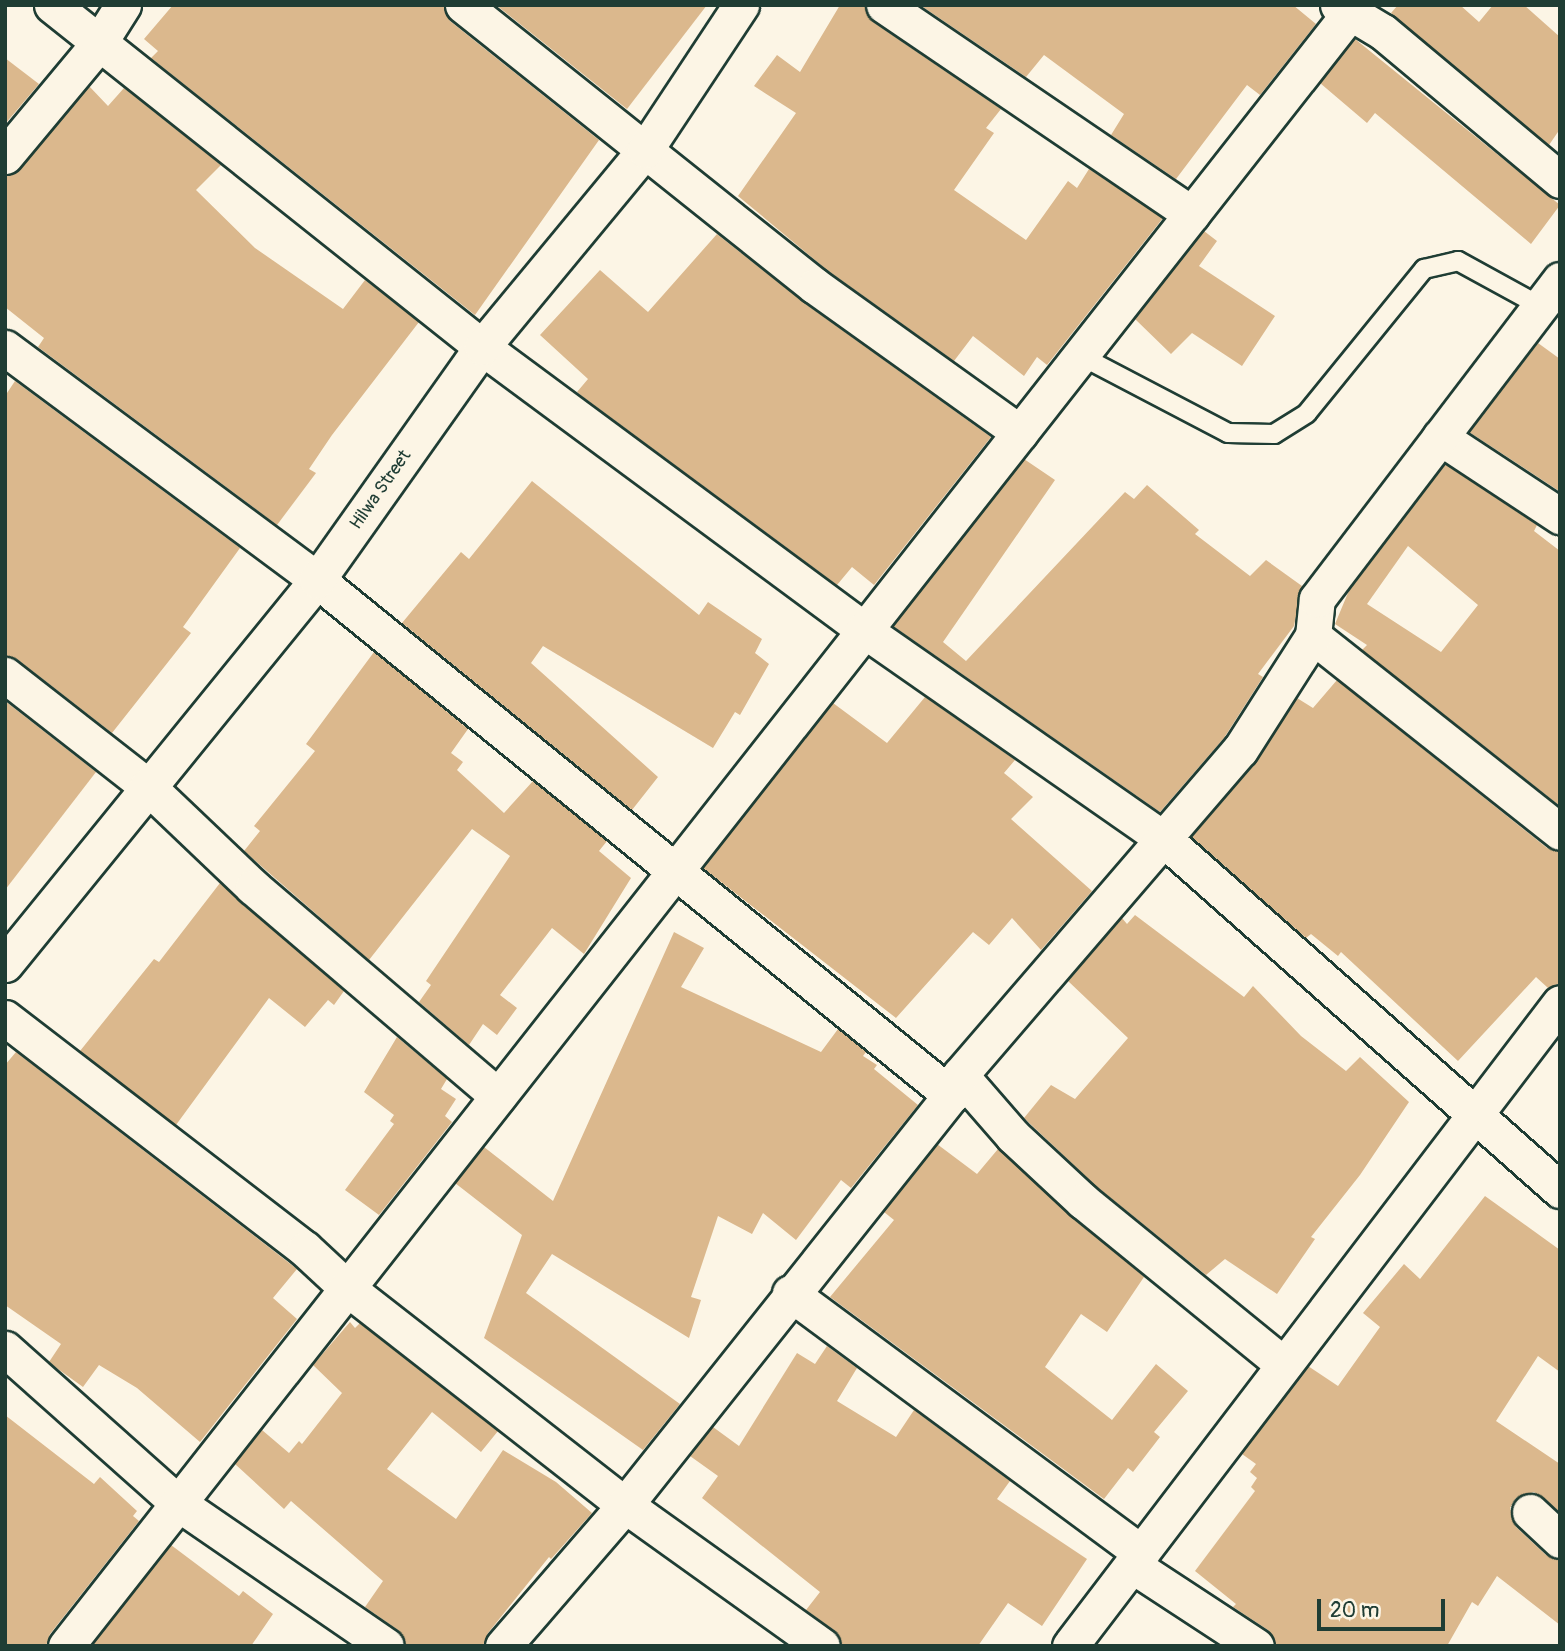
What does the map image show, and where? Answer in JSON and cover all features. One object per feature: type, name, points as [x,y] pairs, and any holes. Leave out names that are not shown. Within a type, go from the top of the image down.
[{"type":"street","points":[[52,5],[482,347],[864,630],[1165,841],[1560,1190]]},
{"type":"street","points":[[5,156],[99,43],[123,5]]},
{"type":"street","points":[[463,5],[815,286],[1020,433]]},
{"type":"street","name":"Hilwa Street","points":[[5,964],[317,580],[482,347],[645,150],[741,5]]},
{"type":"street","points":[[884,5],[1192,214]]},
{"type":"street","points":[[65,1646],[1081,356],[1348,8],[1383,32],[1560,180]]},
{"type":"street","points":[[503,1646],[625,1506],[956,1085],[1240,750],[1312,636],[1317,599],[1551,294]]},
{"type":"street","points":[[5,348],[317,580],[676,871],[956,1085],[1083,1201],[1284,1365]]},
{"type":"street","points":[[1440,437],[1560,516]]},
{"type":"street","points":[[1312,636],[1560,832]]},
{"type":"street","points":[[5,675],[147,786],[253,887],[498,1096]]},
{"type":"street","points":[[1070,1646],[1560,1003]]},
{"type":"street","points":[[5,1018],[305,1249],[346,1288],[625,1506],[822,1646]]},
{"type":"street","points":[[790,1293],[1137,1559],[1256,1646]]},
{"type":"street","points":[[5,1349],[178,1503],[386,1646]]},
{"type":"street","points":[[1530,1511],[1560,1540]]},
{"type":"lane","points":[[1081,356],[1228,433],[1274,434],[1307,413],[1424,269],[1458,261],[1551,294]]},
{"type":"building","points":[[173,5],[443,5],[450,21],[599,140],[475,315],[151,58],[158,51],[144,39]]},
{"type":"building","points":[[496,5],[707,5],[627,109]]},
{"type":"building","points":[[840,5],[864,5],[873,22],[1001,109],[986,128],[994,133],[954,190],[1026,240],[1068,181],[1077,188],[1089,169],[1163,218],[1047,365],[1037,357],[1024,376],[973,336],[954,361],[827,270],[738,196],[796,113],[754,86],[777,55],[800,72]]},
{"type":"building","points":[[920,5],[1293,5],[1316,24],[1260,95],[1247,85],[1176,179],[1111,135],[1124,114],[1044,55],[1026,77]]},
{"type":"building","points":[[1398,5],[1460,5],[1479,22],[1493,5],[1524,5],[1560,37],[1560,129],[1549,145],[1391,13]]},
{"type":"building","points":[[1355,39],[1560,205],[1531,244],[1375,113],[1367,123],[1320,83]]},
{"type":"building","points":[[5,58],[39,84],[5,124]]},
{"type":"building","points":[[89,86],[108,106],[124,88],[221,165],[196,190],[255,248],[343,309],[365,280],[419,322],[332,435],[309,469],[316,473],[277,525],[38,347],[44,338],[5,307],[5,176],[20,169]]},
{"type":"building","points":[[1204,231],[1217,241],[1199,266],[1275,316],[1242,366],[1192,333],[1171,354],[1135,319]]},
{"type":"building","points":[[717,234],[803,302],[991,437],[874,585],[852,567],[837,585],[583,397],[577,392],[588,379],[540,335],[600,270],[648,312]]},
{"type":"building","points":[[1538,343],[1560,359],[1559,491],[1469,432]]},
{"type":"building","points":[[15,381],[240,548],[183,627],[191,633],[112,733],[17,659],[5,655],[5,396]]},
{"type":"building","points":[[1024,459],[1055,480],[943,642],[966,661],[1125,492],[1134,499],[1147,485],[1199,530],[1195,534],[1250,576],[1266,560],[1302,586],[1294,626],[1258,674],[1263,677],[1224,738],[1160,812],[893,626]]},
{"type":"building","points":[[1445,464],[1537,525],[1534,531],[1560,551],[1560,806],[1362,650],[1367,645],[1335,624],[1350,588]],"holes":[[[1408,546],[1478,605],[1441,652],[1367,604]]]},
{"type":"building","points":[[532,481],[699,615],[708,602],[762,639],[755,653],[769,664],[740,715],[735,712],[713,748],[543,646],[531,663],[658,777],[632,810],[402,623],[461,552],[469,559]]},
{"type":"building","points":[[374,652],[468,729],[451,753],[463,762],[457,770],[504,813],[533,781],[607,841],[599,851],[631,878],[584,954],[552,928],[500,995],[517,1008],[497,1035],[483,1024],[469,1045],[419,1002],[431,985],[426,981],[510,856],[472,829],[369,960],[244,851],[260,831],[254,826],[315,751],[306,744]]},
{"type":"building","points":[[1337,680],[1547,848],[1560,852],[1560,983],[1548,988],[1536,977],[1458,1061],[1341,952],[1338,956],[1311,934],[1306,938],[1192,837],[1255,763],[1297,698],[1313,708]]},
{"type":"building","points":[[925,697],[1015,760],[1004,773],[1033,797],[1011,819],[1092,891],[1041,950],[1012,918],[989,945],[973,932],[896,1018],[703,868],[833,703],[887,743]]},
{"type":"building","points":[[5,701],[96,772],[5,890]]},
{"type":"building","points":[[220,883],[344,991],[334,1005],[328,1000],[305,1027],[269,998],[176,1125],[80,1051],[154,959],[159,962]]},
{"type":"building","points":[[1135,915],[1244,997],[1253,986],[1301,1036],[1346,1071],[1360,1057],[1409,1102],[1360,1175],[1311,1237],[1315,1239],[1277,1294],[1225,1259],[1206,1275],[1096,1186],[1024,1118],[1051,1085],[1075,1099],[1128,1038],[1068,981],[1122,918],[1127,924]]},
{"type":"building","points":[[674,932],[704,948],[681,987],[821,1052],[838,1029],[866,1052],[863,1056],[877,1065],[874,1069],[918,1105],[851,1188],[841,1180],[796,1240],[763,1213],[752,1234],[718,1216],[691,1297],[701,1300],[689,1338],[552,1254],[526,1293],[680,1404],[643,1450],[484,1338],[522,1235],[455,1183],[484,1147],[553,1201]]},
{"type":"building","points":[[397,1037],[447,1079],[441,1089],[456,1099],[445,1116],[452,1122],[379,1215],[345,1190],[394,1124],[390,1121],[394,1115],[364,1092]]},
{"type":"building","points":[[16,1052],[297,1269],[273,1298],[297,1319],[200,1442],[137,1388],[99,1365],[83,1387],[49,1362],[61,1344],[5,1305],[5,1065]]},
{"type":"building","points":[[937,1144],[977,1174],[998,1149],[1144,1277],[1107,1332],[1081,1314],[1045,1367],[1112,1420],[1156,1364],[1188,1391],[1154,1432],[1160,1437],[1133,1472],[1128,1468],[1104,1499],[830,1297],[894,1220],[884,1212]]},
{"type":"building","points":[[1485,1196],[1560,1250],[1560,1372],[1538,1356],[1496,1421],[1560,1464],[1560,1512],[1534,1492],[1516,1498],[1510,1508],[1516,1527],[1546,1555],[1560,1560],[1560,1625],[1497,1576],[1478,1606],[1472,1602],[1447,1646],[1276,1646],[1268,1630],[1233,1607],[1236,1604],[1195,1571],[1255,1491],[1251,1487],[1257,1478],[1250,1472],[1256,1464],[1242,1454],[1308,1366],[1338,1386],[1380,1327],[1363,1313],[1404,1264],[1420,1279]]},
{"type":"building","points":[[350,1322],[355,1328],[360,1323],[498,1431],[481,1452],[432,1412],[387,1469],[456,1519],[503,1450],[556,1482],[592,1513],[551,1559],[549,1557],[488,1633],[483,1646],[406,1646],[398,1630],[365,1607],[383,1581],[291,1501],[284,1509],[235,1464],[262,1430],[289,1453],[299,1441],[302,1444],[342,1393],[313,1365]]},
{"type":"building","points":[[827,1346],[857,1368],[837,1401],[896,1437],[914,1410],[1010,1481],[997,1499],[1087,1559],[1042,1626],[1008,1603],[978,1646],[842,1646],[834,1630],[806,1610],[820,1592],[702,1498],[718,1476],[690,1456],[713,1427],[739,1446],[797,1353],[815,1364]]},
{"type":"building","points":[[5,1415],[94,1484],[100,1477],[137,1511],[133,1516],[139,1521],[50,1634],[46,1646],[5,1646]]},
{"type":"building","points":[[171,1545],[239,1596],[243,1591],[273,1614],[251,1646],[92,1646]]}]
